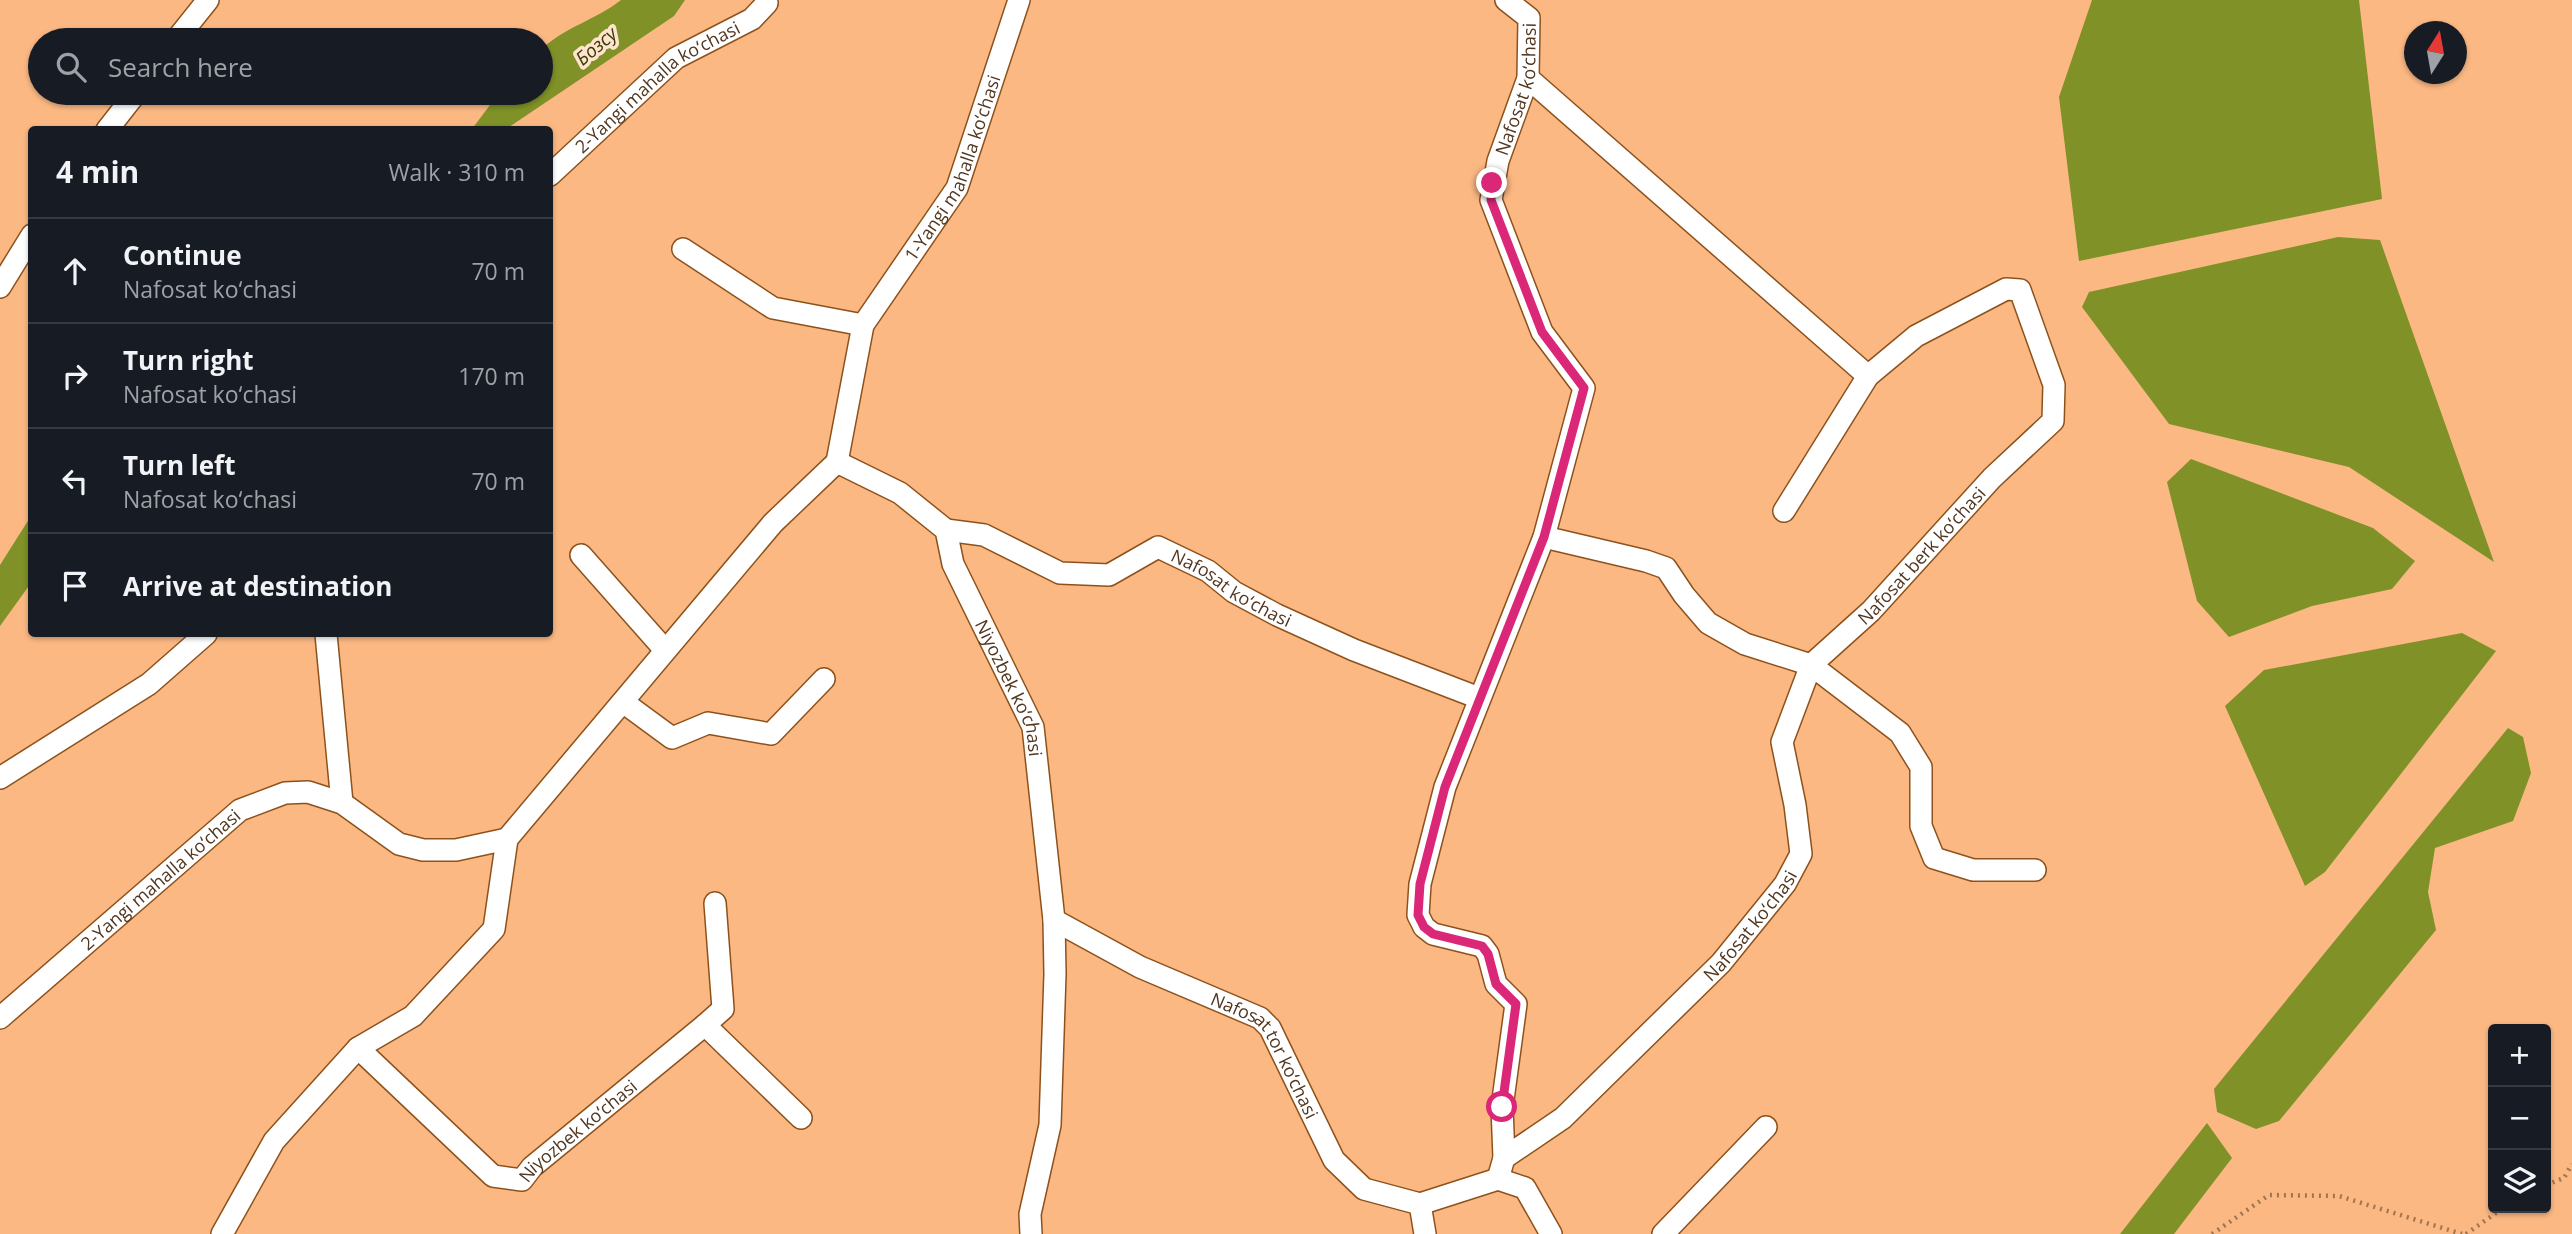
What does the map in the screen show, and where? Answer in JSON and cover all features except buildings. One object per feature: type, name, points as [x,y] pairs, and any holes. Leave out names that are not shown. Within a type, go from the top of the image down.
[{"type":"street","points":[[186,28],[208,0]]},
{"type":"street","name":"1-Yangi mahalla ko‘chasi","points":[[837,462],[863,325],[957,188],[1019,0]]},
{"type":"street","name":"Nafosat ko‘chasi","points":[[1498,1179],[1504,1158],[1502,1107],[1516,1004],[1496,984],[1488,954],[1482,946],[1433,934],[1424,927],[1418,915],[1420,884],[1445,787],[1544,537],[1584,388],[1542,332],[1491,200],[1498,161],[1528,78],[1529,18],[1506,0]]},
{"type":"street","name":"2-Yangi mahalla ko‘chasi","points":[[553,171],[676,58],[752,19],[767,3]]},
{"type":"street","points":[[1528,78],[1868,376]]},
{"type":"street","points":[[110,126],[127,105]]},
{"type":"street","points":[[0,287],[28,242]]},
{"type":"street","points":[[683,249],[773,308],[863,325]]},
{"type":"street","name":"Nafosat berk ko‘chasi","points":[[1784,511],[1868,376],[1916,336],[2006,289],[2020,290],[2054,385],[2053,421],[1992,478],[1871,611],[1811,665]]},
{"type":"street","points":[[222,1234],[274,1141],[358,1048],[413,1016],[494,929],[507,839],[773,523],[837,462],[900,493],[946,530]]},
{"type":"street","name":"Nafosat ko‘chasi","points":[[946,530],[984,536],[1060,573],[1109,575],[1158,547],[1208,571],[1234,592],[1277,615],[1354,650],[1479,698]]},
{"type":"street","name":"Niyozbek ko‘chasi","points":[[946,530],[953,564],[1033,727],[1054,920],[1055,974],[1050,1125],[1031,1214],[1031,1234]]},
{"type":"street","points":[[1544,537],[1665,568],[1708,623],[1745,644],[1811,665],[1900,733],[1921,767],[1921,826],[1934,858],[1973,870],[2035,870]]},
{"type":"street","points":[[581,555],[666,650]]},
{"type":"street","points":[[0,778],[149,684],[203,637]]},
{"type":"street","points":[[326,637],[342,803]]},
{"type":"street","name":"Nafosat ko‘chasi","points":[[1504,1158],[1563,1118],[1721,963],[1785,884],[1801,854],[1795,805],[1782,742],[1811,665]]},
{"type":"street","points":[[623,702],[672,738],[708,723],[771,734],[824,678]]},
{"type":"street","name":"2-Yangi mahalla ko‘chasi","points":[[0,1018],[240,810],[285,793],[308,792],[342,803],[399,844],[423,850],[456,850],[507,839]]},
{"type":"street","name":"Niyozbek ko‘chasi","points":[[358,1048],[493,1176],[522,1180],[532,1167],[723,1009],[715,903]]},
{"type":"street","name":"Nafosat tor ko‘chasi","points":[[1054,920],[1140,967],[1260,1018],[1270,1028],[1334,1160],[1364,1189],[1420,1204]]},
{"type":"street","points":[[705,1025],[801,1118]]},
{"type":"street","points":[[1662,1234],[1766,1127]]},
{"type":"street","points":[[1425,1234],[1420,1204],[1498,1179],[1525,1188],[1551,1234]]},
{"type":"path","points":[[2551,1183],[2564,1178],[2572,1164]]},
{"type":"path","points":[[2212,1234],[2269,1195],[2339,1196],[2464,1234],[2496,1213]]},
{"type":"water","name":"Бозсу","points":[[621,0],[685,0],[674,16],[553,97],[553,40]]},
{"type":"water","points":[[2092,0],[2359,0],[2382,199],[2079,261],[2059,97]]},
{"type":"water","name":"Бозсу","points":[[490,105],[542,105],[510,126],[474,126]]},
{"type":"water","points":[[2338,237],[2380,240],[2494,562],[2349,467],[2169,424],[2082,307],[2089,292]]},
{"type":"water","points":[[2191,459],[2373,528],[2415,561],[2392,589],[2312,606],[2229,637],[2197,601],[2167,482]]},
{"type":"water","points":[[28,521],[28,587],[0,626],[0,565]]},
{"type":"water","points":[[2462,633],[2496,651],[2325,872],[2305,886],[2225,706],[2264,670]]},
{"type":"water","points":[[2508,728],[2523,737],[2531,773],[2513,821],[2435,848],[2428,892],[2436,930],[2279,1121],[2256,1129],[2217,1112],[2214,1089]]},
{"type":"water","points":[[2207,1123],[2232,1158],[2174,1234],[2120,1234]]},
{"type":"route","points":[[1492,183],[1491,200],[1542,332],[1584,388],[1544,537],[1445,787],[1420,884],[1418,915],[1424,927],[1433,934],[1482,946],[1488,954],[1496,984],[1516,1004],[1502,1107]]}]
